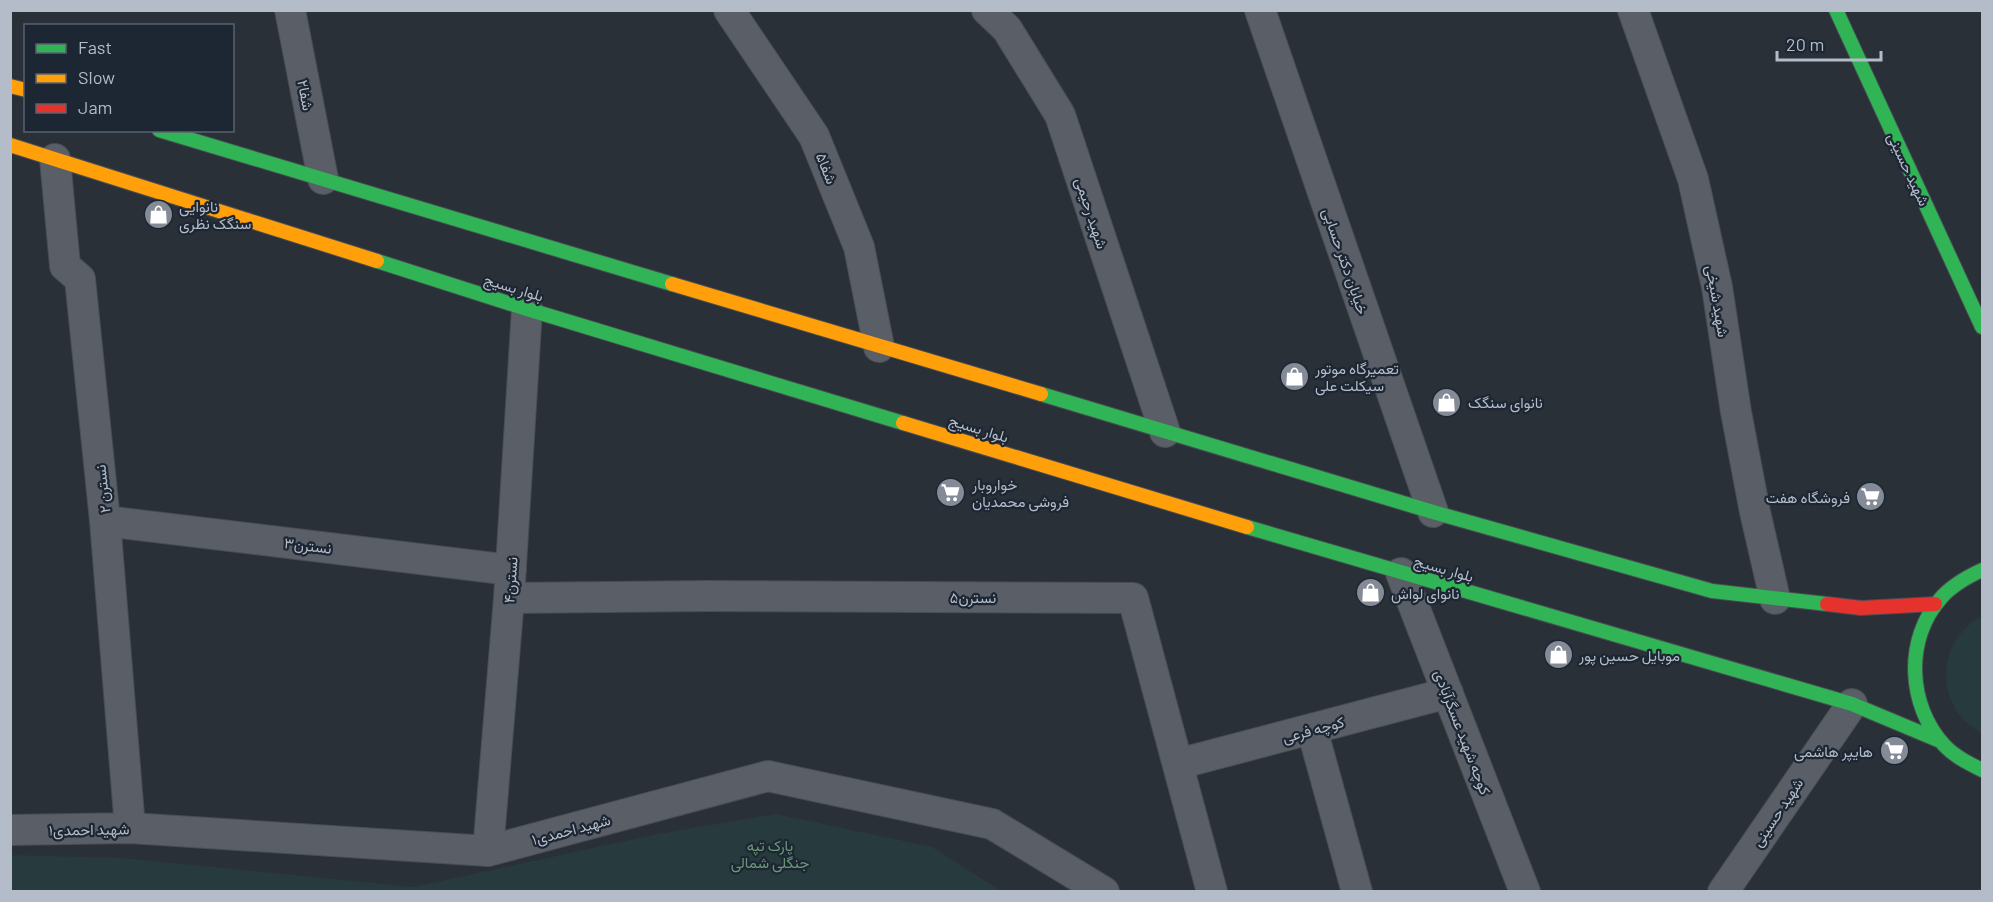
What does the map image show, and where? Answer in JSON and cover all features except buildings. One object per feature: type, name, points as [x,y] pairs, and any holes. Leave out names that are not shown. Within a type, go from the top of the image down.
[{"type":"main road","name":"شهید حسینی","points":[[1836,10],[1983,327]]},
{"type":"main road","points":[[166,132],[1433,512],[1712,591],[1861,608],[1935,604]]},
{"type":"main road","name":"بلوار بسیج","points":[[10,145],[527,309],[1401,573],[1852,704],[1938,740]]},
{"type":"main road","points":[[1977,565],[1935,604],[1918,637],[1913,673],[1920,708],[1938,740],[1961,760],[1983,770]]},
{"type":"street","name":"شفا۲","points":[[290,10],[323,179]]},
{"type":"street","name":"شفا۵","points":[[729,10],[814,136],[859,247],[879,347]]},
{"type":"street","name":"شهید رحیمی","points":[[987,10],[1007,29],[1060,115],[1165,432]]},
{"type":"street","name":"خیابان دکتر حسابی","points":[[1260,10],[1433,512]]},
{"type":"street","name":"شهید شیخی","points":[[1634,10],[1693,179],[1717,287],[1736,412],[1755,512],[1775,599]]},
{"type":"street","name":"نسترن ۲","points":[[55,159],[65,266],[80,279],[105,521],[130,828]]},
{"type":"street","name":"نسترن۴","points":[[488,852],[510,584],[527,309]]},
{"type":"street","name":"نسترن۳","points":[[105,521],[510,584]]},
{"type":"street","name":"کوچه شهید عسگرآبادی","points":[[1401,573],[1525,891]]},
{"type":"street","name":"نسترن۵","points":[[510,584],[707,596],[1133,598],[1212,891]]},
{"type":"street","name":"کوچه فرعی","points":[[1178,764],[1448,693]]},
{"type":"street","name":"شهید حسینی","points":[[1723,891],[1852,704]]},
{"type":"street","points":[[1312,729],[1357,891]]},
{"type":"street","name":"شهید احمدی۱","points":[[10,830],[130,828],[488,852],[768,776],[992,824],[1104,891]]},
{"type":"green space","points":[[1982,616],[1982,733],[1969,725],[1951,701],[1946,671],[1948,657],[1954,643],[1966,628]]},
{"type":"green space","name":"پارک تپه جنگلی شمالی","points":[[776,814],[932,847],[1001,891],[11,891],[11,855],[122,858],[414,887],[653,835]]},
{"type":"traffic: fast","points":[[1836,10],[1982,327]]},
{"type":"traffic: fast","points":[[166,132],[672,284]]},
{"type":"traffic: fast","points":[[377,261],[903,423]]},
{"type":"traffic: fast","points":[[1041,394],[1433,512],[1712,591],[1827,604]]},
{"type":"traffic: fast","points":[[1247,527],[1852,704],[1938,740]]},
{"type":"traffic: fast","points":[[1982,570],[1950,589],[1929,614],[1916,652],[1915,672],[1917,692],[1932,729],[1952,753],[1982,770]]},
{"type":"traffic: slow","points":[[10,86],[24,90]]},
{"type":"traffic: slow","points":[[10,145],[377,261]]},
{"type":"traffic: slow","points":[[672,284],[1041,394]]},
{"type":"traffic: slow","points":[[903,423],[1247,527]]},
{"type":"traffic: jam","points":[[1827,604],[1861,608],[1935,604]]},
{"type":"place","name":"نانوایی سنگک نظری","points":[[158,215]]},
{"type":"place","name":"تعمیرگاه موتور سیکلت علی","points":[[1294,377]]},
{"type":"place","name":"نانوای سنگک","points":[[1447,402]]},
{"type":"place","name":"خواروبار فروشی محمدیان","points":[[951,493]]},
{"type":"place","name":"فروشگاه هفت","points":[[1871,497]]},
{"type":"place","name":"نانوای لواش","points":[[1370,593]]},
{"type":"place","name":"موبایل حسین پور","points":[[1558,655]]},
{"type":"place","name":"هایپر هاشمی","points":[[1894,751]]}]
